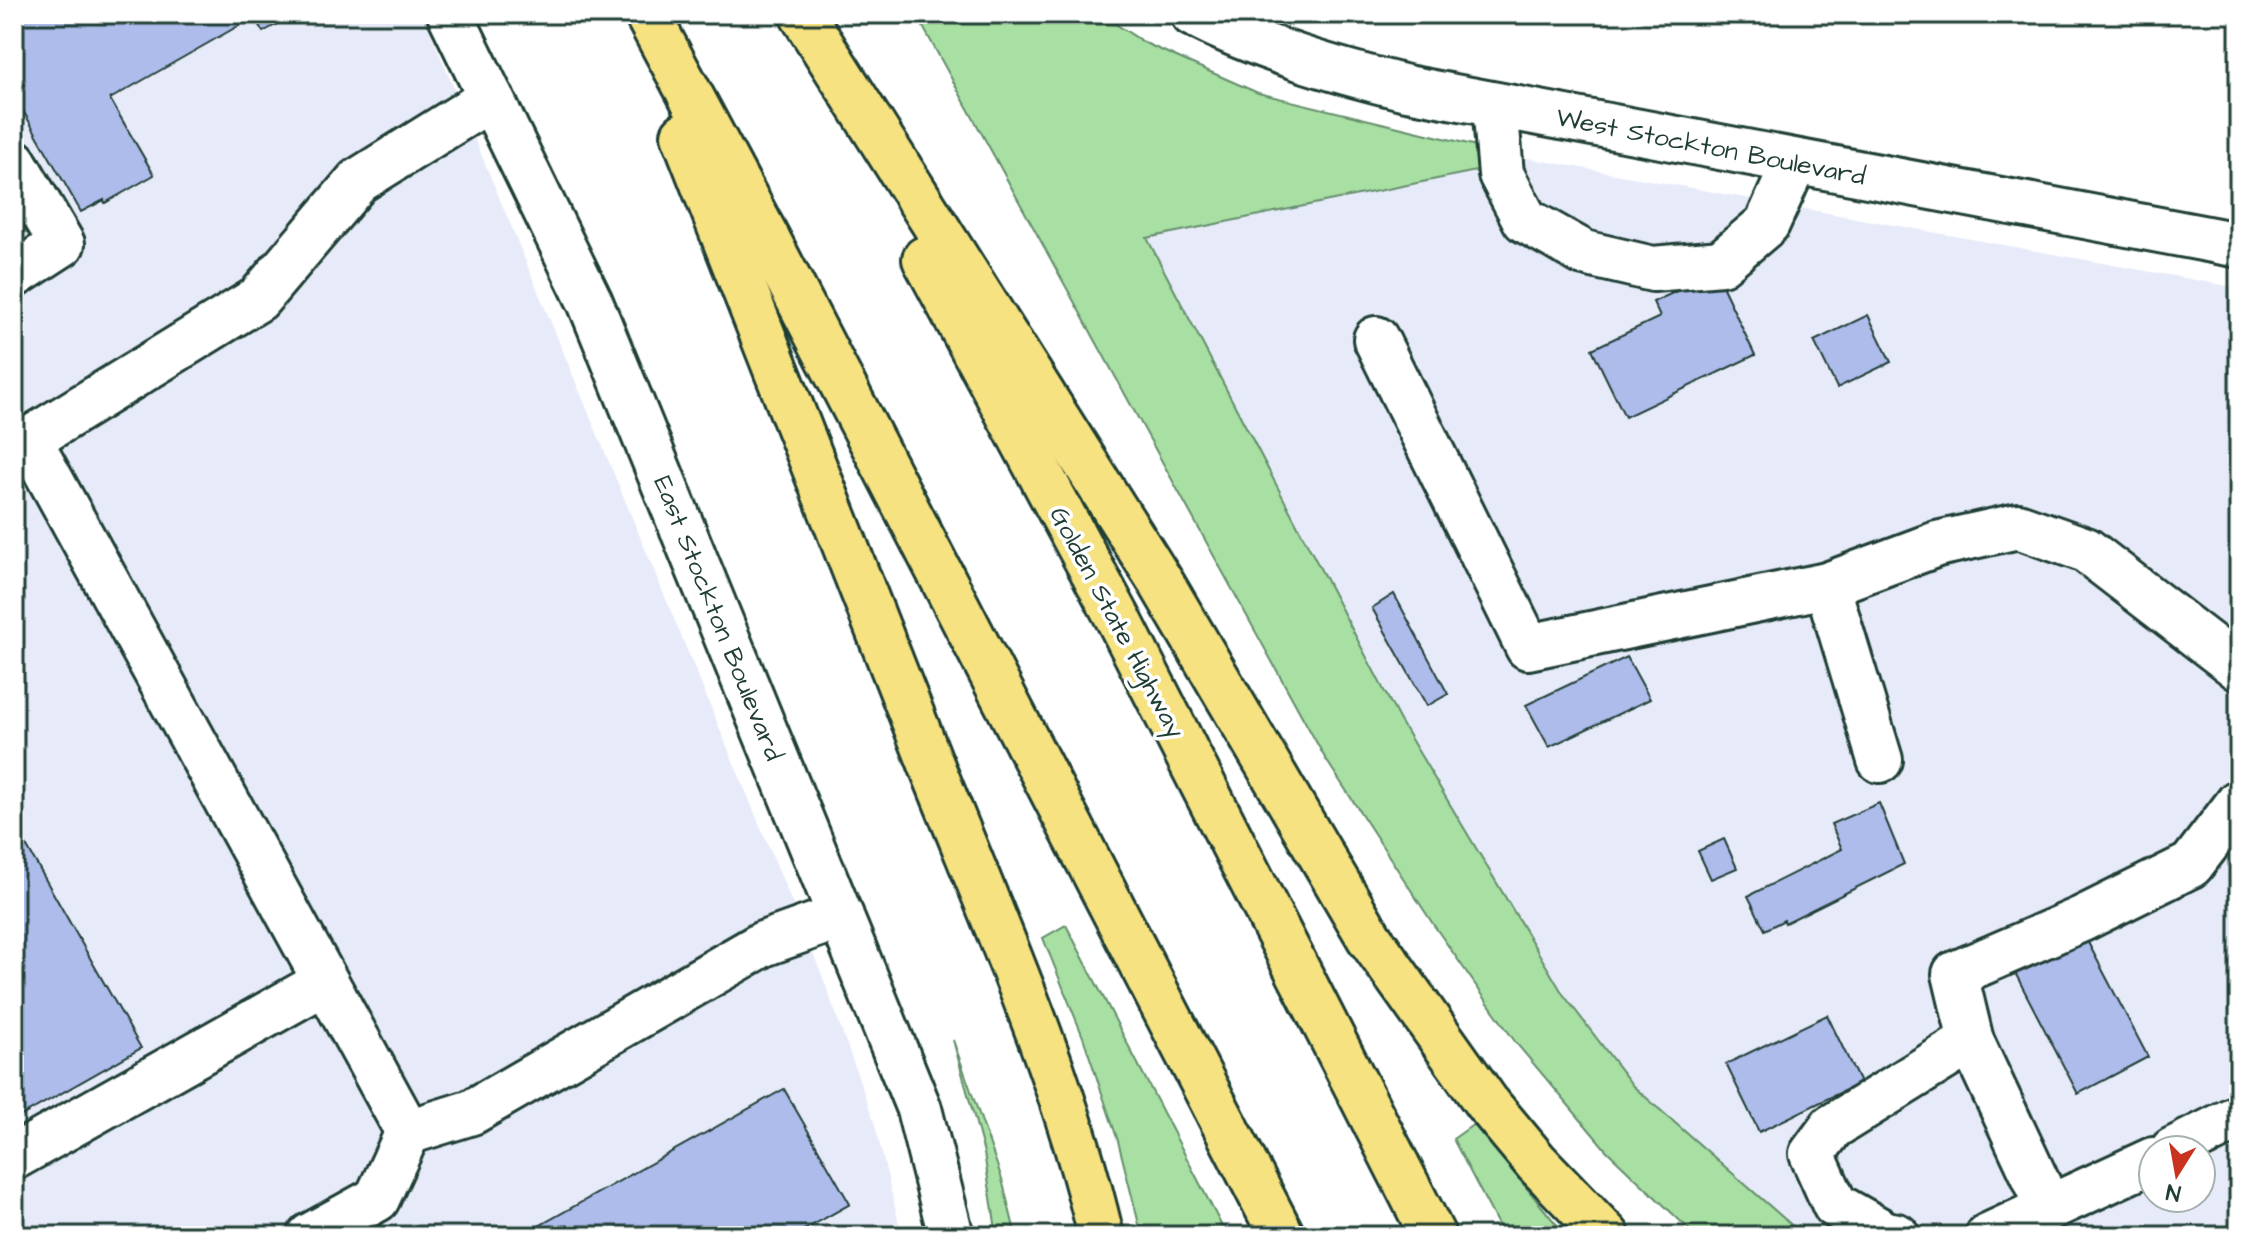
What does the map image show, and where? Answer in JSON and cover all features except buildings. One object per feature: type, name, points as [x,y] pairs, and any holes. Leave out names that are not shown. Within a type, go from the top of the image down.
[{"type":"highway","points":[[636,14],[1038,1032],[1084,1170],[1101,1236]]},
{"type":"highway","points":[[647,14],[1282,1236]]},
{"type":"highway","name":"Golden State Highway","points":[[793,14],[1119,620],[1433,1236]]},
{"type":"highway","points":[[802,14],[1162,584],[1369,937],[1486,1102],[1536,1162],[1607,1236]]},
{"type":"street","name":"East Stockton Boulevard","points":[[450,14],[590,302],[841,916],[919,1109],[947,1234]]},
{"type":"street","name":"West Stockton Boulevard","points":[[1193,14],[1276,51],[1341,72],[1407,88],[2239,245]]},
{"type":"street","points":[[408,1132],[19,435],[258,299],[358,181],[491,98]]},
{"type":"street","points":[[1495,105],[1501,174],[1525,220],[1584,253],[1653,269],[1721,263],[1767,224],[1795,162]]},
{"type":"street","points":[[14,162],[62,244],[14,275]]},
{"type":"street","points":[[1376,339],[1528,647],[1827,585],[1937,544],[2018,526],[2086,550],[2239,668]]},
{"type":"street","points":[[1827,585],[1880,760]]},
{"type":"street","points":[[2049,1208],[1971,1041],[1955,974],[2082,919],[2191,865],[2239,802]]},
{"type":"street","points":[[310,1236],[377,1199],[408,1132],[472,1112],[763,944],[841,916]]},
{"type":"street","points":[[14,1157],[325,982]]},
{"type":"street","points":[[1897,1236],[1886,1234],[1835,1205],[1812,1154],[1832,1127],[1971,1041]]},
{"type":"street","points":[[2205,1134],[2239,1117]]},
{"type":"street","points":[[1988,1236],[2137,1167]]},
{"type":"shaded area","points":[[14,14],[423,14],[822,975],[874,1121],[902,1236],[14,1236]]},
{"type":"shaded area","points":[[1522,157],[2239,288],[2239,1236],[1804,1236],[1633,1086],[1563,994],[1399,719],[1147,238],[1486,169]]},
{"type":"green space","points":[[916,14],[1100,14],[1145,43],[1258,93],[1522,157],[1486,169],[1147,238],[1399,719],[1563,994],[1633,1086],[1804,1236],[1696,1236],[1607,1151],[1516,1043],[1433,924],[1325,758]]},
{"type":"green space","points":[[1066,925],[1227,1236],[1142,1236],[1118,1141],[1083,1037],[1043,938]]},
{"type":"green space","points":[[953,1040],[1002,1179],[1016,1236],[997,1236],[984,1153]]},
{"type":"green space","points":[[1474,1124],[1568,1236],[1504,1236],[1453,1139]]}]
